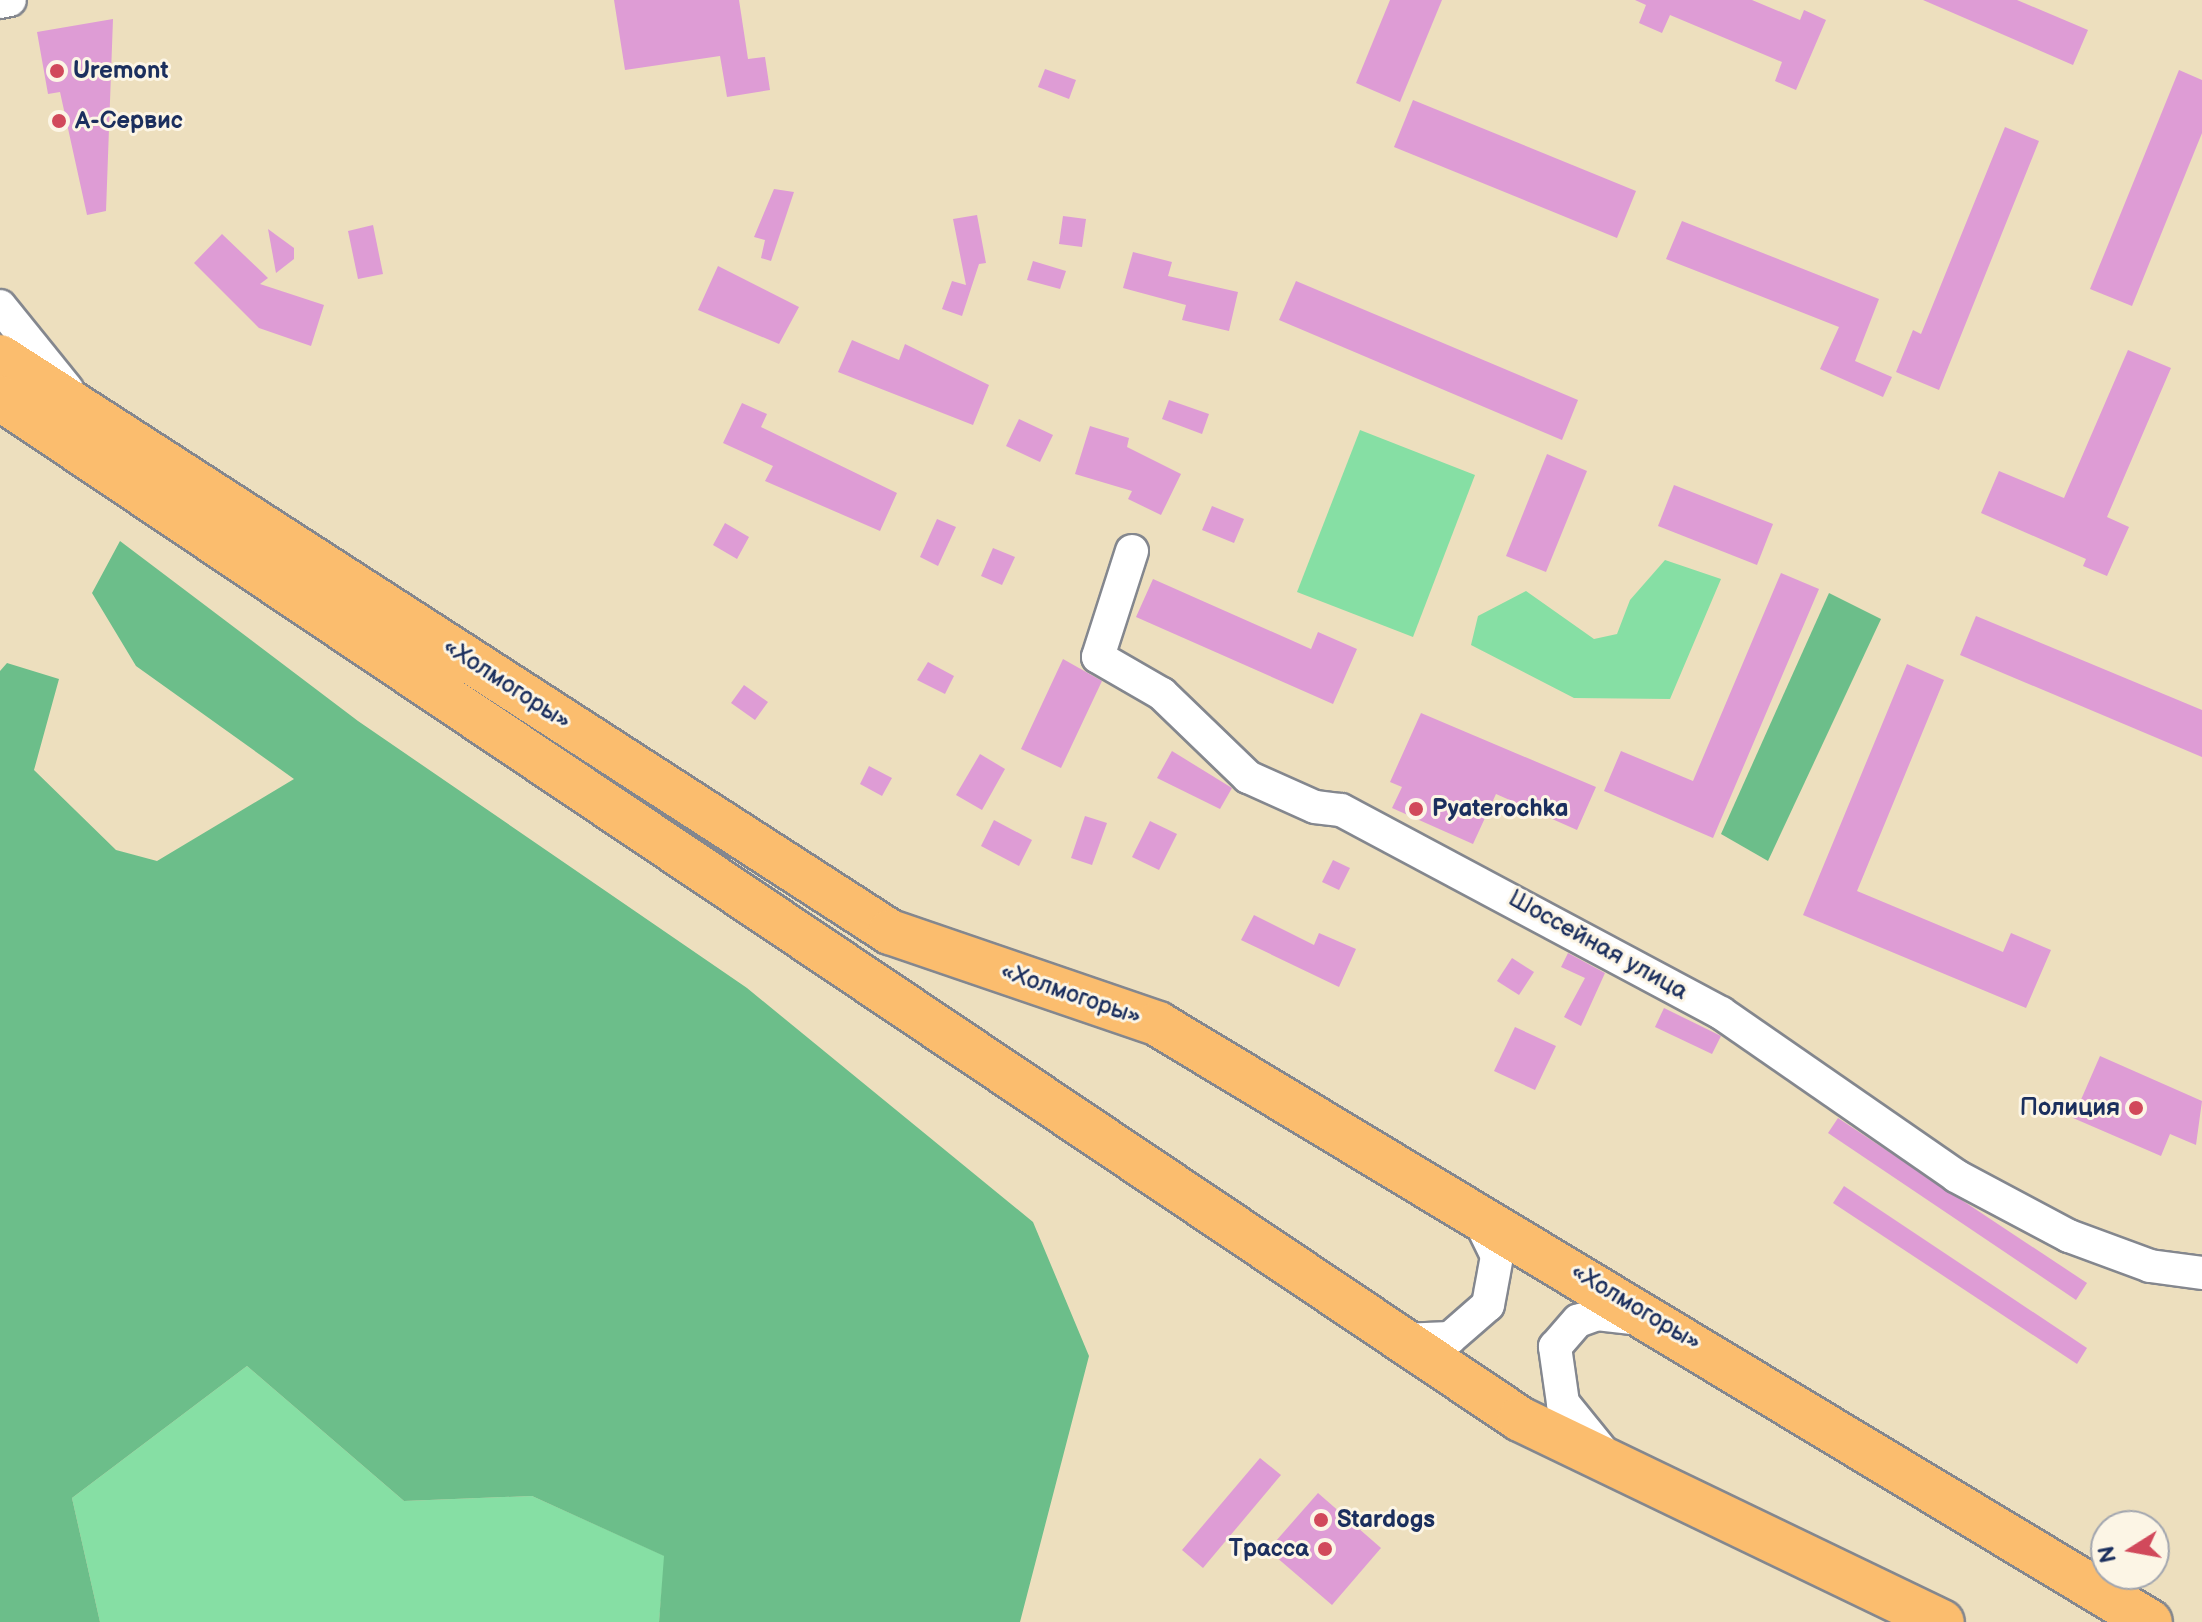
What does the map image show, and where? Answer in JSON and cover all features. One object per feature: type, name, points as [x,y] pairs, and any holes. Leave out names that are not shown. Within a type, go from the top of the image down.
[{"type":"highway","name":"«Холмогоры»","points":[[0,357],[890,932],[1158,1024],[1460,1201],[2150,1622]]},
{"type":"highway","name":"«Холмогоры»","points":[[0,398],[1138,1156],[1384,1333],[1520,1419],[1610,1459],[1942,1622]]},
{"type":"street","points":[[0,2],[10,0]]},
{"type":"street","points":[[0,306],[84,411]]},
{"type":"street","name":"Шоссейная улица","points":[[1132,551],[1098,657],[1162,694],[1248,777],[1315,807],[1341,810],[1721,1013],[1956,1176],[2069,1236],[2150,1266],[2202,1273]]},
{"type":"street","points":[[1384,1333],[1416,1343],[1441,1340],[1465,1330],[1488,1305],[1498,1273],[1495,1247],[1485,1224],[1460,1201]]},
{"type":"street","points":[[1610,1459],[1563,1403],[1555,1347],[1578,1321],[1597,1314],[1672,1329]]},
{"type":"green space","points":[[1360,430],[1475,475],[1413,637],[1297,592]]},
{"type":"green space","points":[[120,541],[358,721],[747,988],[1033,1222],[1089,1356],[1020,1622],[659,1622],[664,1556],[532,1496],[404,1501],[247,1366],[72,1498],[100,1622],[0,1622],[0,671],[7,663],[59,679],[34,770],[116,850],[157,861],[294,779],[136,666],[92,593]]},
{"type":"green space","points":[[1665,560],[1721,579],[1670,699],[1574,698],[1471,645],[1478,616],[1526,591],[1594,639],[1617,634],[1630,600]]},
{"type":"green space","points":[[1829,593],[1881,619],[1768,861],[1721,834]]},
{"type":"green space","points":[[247,1366],[404,1501],[532,1496],[665,1556],[659,1622],[100,1622],[72,1498]]},
{"type":"building","points":[[614,0],[739,0],[748,59],[765,57],[770,90],[727,97],[720,56],[625,70]]},
{"type":"building","points":[[1390,0],[1442,0],[1400,102],[1356,83]]},
{"type":"building","points":[[1635,0],[1752,0],[1800,20],[1804,10],[1826,20],[1796,90],[1775,81],[1782,62],[1670,15],[1662,33],[1639,23],[1646,5]]},
{"type":"building","points":[[1923,0],[2017,0],[2088,30],[2073,65]]},
{"type":"building","points":[[113,19],[106,211],[87,215],[60,92],[48,94],[37,32]]},
{"type":"building","points":[[1045,69],[1076,80],[1069,99],[1038,87]]},
{"type":"building","points":[[2179,70],[2202,80],[2202,133],[2132,306],[2090,289]]},
{"type":"building","points":[[1413,100],[1636,191],[1617,238],[1394,147]]},
{"type":"building","points":[[2005,127],[2039,141],[1939,390],[1896,372],[1913,330],[1921,334]]},
{"type":"building","points":[[774,189],[794,192],[771,261],[761,258],[765,240],[754,237]]},
{"type":"building","points":[[977,215],[986,263],[979,264],[962,316],[942,309],[952,281],[966,285],[953,219]]},
{"type":"building","points":[[1063,216],[1086,219],[1082,247],[1059,244]]},
{"type":"building","points":[[1682,221],[1879,299],[1855,361],[1892,377],[1883,397],[1820,369],[1839,327],[1666,259]]},
{"type":"building","points":[[373,225],[383,274],[358,279],[348,231]]},
{"type":"building","points":[[268,229],[294,248],[294,259],[276,273]]},
{"type":"building","points":[[222,234],[268,278],[260,284],[324,305],[311,346],[259,328],[194,263]]},
{"type":"building","points":[[1133,252],[1172,262],[1168,276],[1238,292],[1229,331],[1182,320],[1186,305],[1123,288]]},
{"type":"building","points":[[1033,261],[1066,271],[1060,289],[1027,280]]},
{"type":"building","points":[[718,266],[799,307],[779,344],[698,310]]},
{"type":"building","points":[[1296,281],[1578,400],[1562,440],[1279,320]]},
{"type":"building","points":[[852,340],[899,360],[905,344],[989,385],[973,425],[838,372]]},
{"type":"building","points":[[2128,350],[2171,368],[2107,517],[2129,527],[2107,576],[2083,566],[2086,559],[1981,513],[1999,471],[2064,498]]},
{"type":"building","points":[[1169,400],[1209,414],[1202,434],[1162,419]]},
{"type":"building","points":[[742,403],[767,414],[761,427],[897,493],[880,531],[765,481],[773,466],[723,443]]},
{"type":"building","points":[[1019,419],[1053,435],[1040,462],[1006,446]]},
{"type":"building","points":[[1090,426],[1129,438],[1127,447],[1181,474],[1161,515],[1128,499],[1132,491],[1075,474]]},
{"type":"building","points":[[1547,454],[1587,471],[1546,572],[1506,556]]},
{"type":"building","points":[[1674,485],[1773,524],[1757,565],[1658,526]]},
{"type":"building","points":[[1212,506],[1244,519],[1234,543],[1202,530]]},
{"type":"building","points":[[937,519],[956,527],[938,566],[920,557]]},
{"type":"building","points":[[725,523],[749,537],[737,559],[713,545]]},
{"type":"building","points":[[993,548],[1015,557],[1002,585],[981,576]]},
{"type":"building","points":[[1781,573],[1819,589],[1713,838],[1604,791],[1621,751],[1693,781]]},
{"type":"building","points":[[1153,579],[1311,649],[1318,632],[1357,649],[1333,704],[1136,617]]},
{"type":"building","points":[[1976,616],[2202,710],[2202,757],[1960,655]]},
{"type":"building","points":[[1063,659],[1102,681],[1061,768],[1021,749]]},
{"type":"building","points":[[928,662],[954,676],[945,694],[917,680]]},
{"type":"building","points":[[1907,664],[1944,680],[1857,891],[2003,952],[2011,933],[2051,950],[2026,1008],[1803,915]]},
{"type":"building","points":[[744,685],[768,702],[755,720],[731,703]]},
{"type":"building","points":[[1421,713],[1596,787],[1577,830],[1496,794],[1473,844],[1392,808],[1402,787],[1390,782]]},
{"type":"building","points":[[1172,751],[1232,788],[1220,809],[1157,778]]},
{"type":"building","points":[[980,754],[1005,769],[982,810],[956,795]]},
{"type":"building","points":[[869,766],[892,778],[882,796],[860,784]]},
{"type":"building","points":[[1085,816],[1107,823],[1092,865],[1071,858]]},
{"type":"building","points":[[994,820],[1032,840],[1019,866],[981,846]]},
{"type":"building","points":[[1150,821],[1177,834],[1159,870],[1132,857]]},
{"type":"building","points":[[1333,860],[1350,868],[1339,890],[1322,882]]},
{"type":"building","points":[[1254,915],[1314,945],[1319,933],[1356,949],[1339,987],[1241,940]]},
{"type":"building","points":[[1568,953],[1605,973],[1581,1026],[1564,1017],[1585,978],[1561,967]]},
{"type":"building","points":[[1512,958],[1534,972],[1519,995],[1497,981]]},
{"type":"building","points":[[1664,1008],[1721,1036],[1712,1054],[1655,1027]]},
{"type":"building","points":[[1515,1027],[1556,1046],[1535,1090],[1494,1071]]},
{"type":"building","points":[[2100,1056],[2202,1101],[2196,1145],[2170,1134],[2161,1156],[2073,1118]]},
{"type":"building","points":[[1838,1118],[2087,1283],[2076,1300],[1828,1133]]},
{"type":"building","points":[[1844,1186],[2087,1348],[2077,1364],[1833,1203]]},
{"type":"building","points":[[1260,1458],[1281,1475],[1203,1568],[1182,1550]]},
{"type":"building","name":"Трасса","points":[[1318,1493],[1381,1548],[1332,1605],[1268,1550]]},
{"type":"place","name":"Uremont","points":[[57,71]]},
{"type":"place","name":"А-Сервис","points":[[59,121]]},
{"type":"place","name":"Pyaterochka","points":[[1416,809]]},
{"type":"place","name":"Полиция","points":[[2136,1108]]},
{"type":"place","name":"Stardogs","points":[[1321,1520]]},
{"type":"place","name":"Трасса","points":[[1325,1549]]}]
